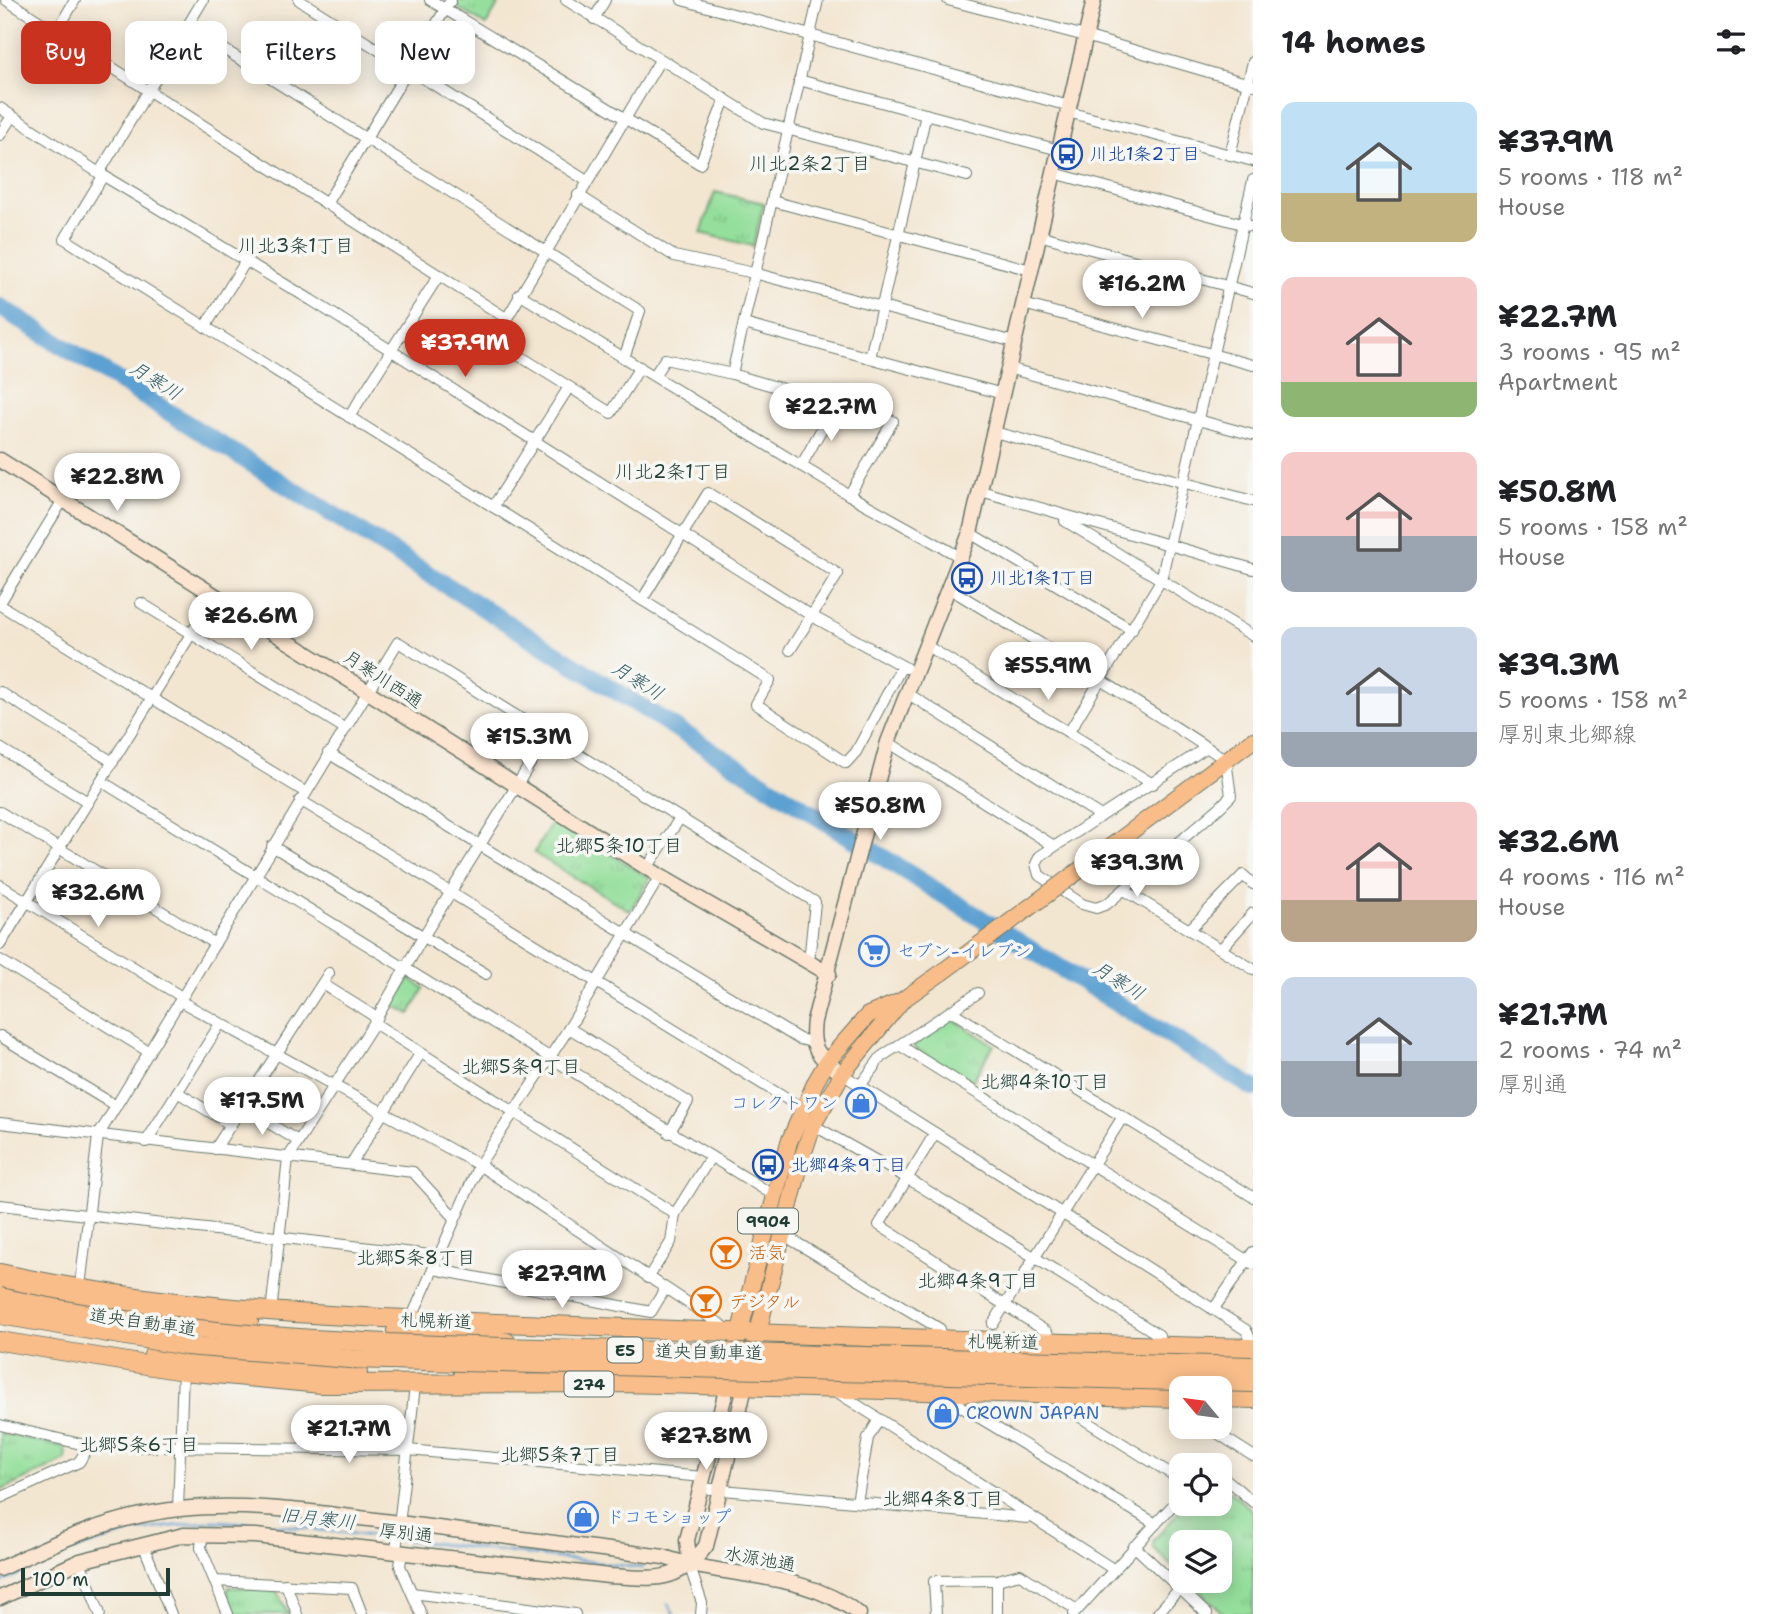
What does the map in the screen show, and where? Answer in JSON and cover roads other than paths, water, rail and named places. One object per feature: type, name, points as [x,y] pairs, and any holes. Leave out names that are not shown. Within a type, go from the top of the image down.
[{"type":"highway","name":"札幌新道","points":[[0,1273],[80,1287],[271,1313],[942,1340],[1253,1346]]},
{"type":"highway","points":[[0,1285],[69,1301],[222,1320],[472,1335],[537,1348]]},
{"type":"highway","name":"道央自動車道","points":[[0,1297],[60,1311],[235,1334],[349,1342],[1253,1366]]},
{"type":"highway","name":"道央自動車道","points":[[0,1315],[126,1338],[244,1352],[547,1366],[1253,1383]]},
{"type":"highway","points":[[0,1331],[132,1353],[263,1367],[381,1374],[485,1373],[547,1366]]},
{"type":"highway","name":"274","points":[[0,1342],[183,1371],[294,1382],[415,1386],[622,1383],[1062,1394],[1169,1399]]},
{"type":"highway","points":[[1232,1398],[1253,1399]]},
{"type":"main road","name":"9904","points":[[736,1387],[739,1333],[789,1142],[827,1062],[868,1015],[901,1001],[941,973],[1253,740]]},
{"type":"main road","name":"9904","points":[[736,1387],[757,1332],[813,1125],[842,1073],[901,1001]]},
{"type":"street","points":[[63,21],[75,0]]},
{"type":"street","points":[[190,21],[203,0]]},
{"type":"street","points":[[299,0],[375,48]]},
{"type":"street","points":[[430,0],[448,5],[624,120],[699,163],[725,99]]},
{"type":"street","points":[[566,0],[763,123],[967,176]]},
{"type":"street","points":[[594,19],[605,0]]},
{"type":"street","points":[[682,0],[711,5],[1253,161]]},
{"type":"street","points":[[732,374],[818,0]]},
{"type":"street","points":[[948,0],[1086,36],[1251,84]]},
{"type":"street","points":[[152,84],[65,239],[770,680],[756,704],[846,763],[927,646],[962,558],[981,491],[1094,0]]},
{"type":"street","points":[[3,1],[39,21]]},
{"type":"street","points":[[438,21],[448,5]]},
{"type":"street","points":[[227,51],[640,311],[624,358]]},
{"type":"street","points":[[640,367],[611,413],[494,340],[660,60]]},
{"type":"street","points":[[1230,155],[1251,84],[1253,62]]},
{"type":"street","points":[[111,65],[506,318]]},
{"type":"street","points":[[799,80],[1059,150]]},
{"type":"street","points":[[326,204],[400,84]]},
{"type":"street","points":[[431,84],[587,181]]},
{"type":"street","points":[[0,108],[101,174],[246,261],[812,615],[909,669]]},
{"type":"street","points":[[870,358],[926,114]]},
{"type":"street","points":[[0,135],[12,116]]},
{"type":"street","points":[[1054,173],[1248,225]]},
{"type":"street","points":[[1069,732],[1161,580],[1229,286],[1248,225],[1253,180]]},
{"type":"street","points":[[578,195],[674,256],[754,273],[1014,342]]},
{"type":"street","points":[[772,201],[1031,270]]},
{"type":"street","points":[[1039,235],[1253,293]]},
{"type":"street","points":[[205,327],[246,261]]},
{"type":"street","points":[[349,417],[439,275]]},
{"type":"street","points":[[519,294],[849,495],[962,558]]},
{"type":"street","points":[[1024,304],[1253,365]]},
{"type":"street","points":[[744,324],[1003,394]]},
{"type":"street","points":[[654,376],[664,359],[732,374],[893,421],[849,495]]},
{"type":"street","points":[[1009,368],[1253,435]]},
{"type":"street","points":[[493,507],[569,387]]},
{"type":"street","points":[[801,466],[835,405]]},
{"type":"street","points":[[994,432],[1253,501]]},
{"type":"street","name":"月寒川西通","points":[[0,460],[653,872],[829,974]]},
{"type":"street","points":[[981,491],[1253,569]]},
{"type":"street","points":[[642,600],[708,493],[838,574],[790,650]]},
{"type":"street","points":[[63,500],[0,604],[303,796],[450,894],[803,1109]]},
{"type":"street","points":[[1055,514],[1253,636]]},
{"type":"street","points":[[970,533],[1132,630]]},
{"type":"street","points":[[950,589],[1102,680],[1207,747],[1226,760],[1231,796],[1124,890],[1096,908],[1082,904],[1039,875],[1037,870],[1040,856],[1153,785],[1207,747]]},
{"type":"street","points":[[0,945],[215,595]]},
{"type":"street","points":[[141,603],[344,728]]},
{"type":"street","points":[[80,1287],[98,1136],[328,753],[398,642],[815,902],[809,962]]},
{"type":"street","points":[[927,646],[1153,785]]},
{"type":"street","points":[[812,1042],[888,742],[907,693],[909,669]]},
{"type":"street","points":[[0,692],[113,762]]},
{"type":"street","points":[[907,693],[1101,816]]},
{"type":"street","points":[[271,1313],[288,1158],[376,1021],[423,937],[548,735]]},
{"type":"street","points":[[888,742],[1054,846]]},
{"type":"street","points":[[0,748],[88,802]]},
{"type":"street","points":[[328,753],[799,1039],[812,1042],[827,1062],[860,1086],[1064,1212],[1246,1330],[1253,1346]]},
{"type":"street","points":[[101,781],[709,1158],[775,1196]]},
{"type":"street","points":[[0,812],[215,944]]},
{"type":"street","points":[[411,1319],[479,1165],[596,982],[624,933],[680,818]]},
{"type":"street","points":[[272,846],[485,974]]},
{"type":"street","points":[[1189,930],[1243,875],[1253,884]]},
{"type":"street","points":[[0,886],[182,997],[180,1001]]},
{"type":"street","points":[[1124,890],[1253,969]]},
{"type":"street","points":[[1221,949],[1253,913]]},
{"type":"street","points":[[0,960],[149,1052]]},
{"type":"street","points":[[215,1149],[329,974]]},
{"type":"street","points":[[323,984],[420,1054],[675,1214]]},
{"type":"street","points":[[860,1086],[881,1057],[978,993]]},
{"type":"street","points":[[180,1001],[479,1165],[720,1325],[739,1333]]},
{"type":"street","points":[[951,1011],[1253,1197]]},
{"type":"street","points":[[146,1142],[220,1024]]},
{"type":"street","points":[[569,1028],[688,1102],[669,1133]]},
{"type":"street","points":[[0,1036],[116,1106]]},
{"type":"street","points":[[899,1045],[1093,1166],[1251,1259],[1213,1310]]},
{"type":"street","points":[[351,1164],[420,1054]]},
{"type":"street","points":[[177,1092],[231,1125]]},
{"type":"street","points":[[243,1107],[298,1141]]},
{"type":"street","points":[[993,1324],[1122,1118]]},
{"type":"street","points":[[0,1123],[413,1172],[455,1217]]},
{"type":"street","points":[[813,1125],[907,1178],[1159,1335],[1161,1346]]},
{"type":"street","points":[[934,1133],[879,1225],[1046,1332],[1052,1343]]},
{"type":"street","points":[[648,1278],[671,1242],[675,1214],[709,1158]]},
{"type":"street","points":[[0,1205],[439,1256]]},
{"type":"street","points":[[782,1234],[940,1329],[942,1340]]},
{"type":"street","points":[[434,1269],[651,1312],[665,1289]]},
{"type":"street","points":[[178,1509],[178,1448],[183,1371]]},
{"type":"street","points":[[415,1386],[398,1549],[400,1566],[412,1593],[417,1613]]},
{"type":"street","points":[[701,1614],[702,1603],[690,1567],[687,1540],[702,1483],[736,1387]]},
{"type":"street","points":[[690,1567],[706,1545],[720,1490],[736,1387]]},
{"type":"street","points":[[832,1388],[878,1421],[1113,1569]]},
{"type":"street","points":[[955,1393],[960,1406],[1156,1524]]},
{"type":"street","points":[[1062,1394],[1064,1407],[1169,1472]]},
{"type":"street","points":[[857,1502],[868,1438],[878,1421]]},
{"type":"street","points":[[0,1425],[89,1446],[408,1450],[702,1483],[720,1490],[1032,1518]]},
{"type":"street","points":[[1226,1439],[1253,1456]]},
{"type":"street","points":[[0,1498],[79,1462],[89,1446]]},
{"type":"street","points":[[1232,1484],[1253,1502]]},
{"type":"street","name":"厚別通","points":[[0,1569],[49,1545],[118,1522],[178,1509],[237,1507],[664,1557],[690,1567]]},
{"type":"street","points":[[936,1614],[934,1581],[997,1580],[1020,1574],[1075,1612],[1169,1509]]},
{"type":"street","name":"厚別通","points":[[0,1598],[80,1561],[184,1535],[256,1536],[398,1549],[609,1576],[663,1578],[690,1567]]},
{"type":"street","points":[[202,1535],[201,1548],[228,1614]]},
{"type":"street","points":[[143,1544],[171,1614]]},
{"type":"street","points":[[1134,1546],[1169,1579]]},
{"type":"street","points":[[80,1561],[100,1614]]},
{"type":"street","name":"水源池通","points":[[690,1567],[785,1580],[817,1590],[859,1614]]},
{"type":"street","points":[[997,1580],[997,1614]]},
{"type":"street","points":[[214,1581],[352,1588],[362,1614]]},
{"type":"street","points":[[286,1584],[297,1614]]},
{"type":"street","points":[[412,1593],[539,1612],[575,1614]]},
{"type":"street","points":[[1157,1614],[1175,1593]]},
{"type":"street","points":[[1183,1593],[1207,1614]]},
{"type":"waterway","name":"月寒川","points":[[0,307],[1253,1088]]},
{"type":"waterway","name":"旧月寒川","points":[[0,1583],[68,1552],[135,1531],[213,1521],[278,1525],[643,1568]]},
{"type":"waterway","name":"旧月寒川","points":[[668,1604],[674,1614]]},
{"type":"place","name":"川北1条2丁目","points":[[1067,154]]},
{"type":"place","name":"川北1条1丁目","points":[[967,578]]},
{"type":"place","name":"セブン-イレブン","points":[[874,951]]},
{"type":"place","name":"コレクトワン","points":[[861,1103]]},
{"type":"place","name":"北郷4条9丁目","points":[[768,1165]]},
{"type":"place","name":"活気","points":[[726,1253]]},
{"type":"place","name":"デジタル","points":[[706,1302]]},
{"type":"place","name":"CROWN JAPAN","points":[[943,1413]]},
{"type":"place","name":"ドコモショップ","points":[[583,1517]]},
{"type":"district","name":"川北2条2丁目","points":[[810,163]]},
{"type":"district","name":"川北3条1丁目","points":[[296,245]]},
{"type":"district","name":"川北2条1丁目","points":[[673,471]]},
{"type":"district","name":"北郷5条10丁目","points":[[619,845]]},
{"type":"district","name":"北郷5条9丁目","points":[[521,1066]]},
{"type":"district","name":"北郷4条10丁目","points":[[1045,1081]]},
{"type":"district","name":"北郷5条8丁目","points":[[416,1257]]},
{"type":"district","name":"北郷4条9丁目","points":[[978,1280]]},
{"type":"district","name":"北郷5条6丁目","points":[[139,1444]]},
{"type":"district","name":"北郷5条7丁目","points":[[560,1454]]},
{"type":"district","name":"北郷4条8丁目","points":[[943,1498]]}]
